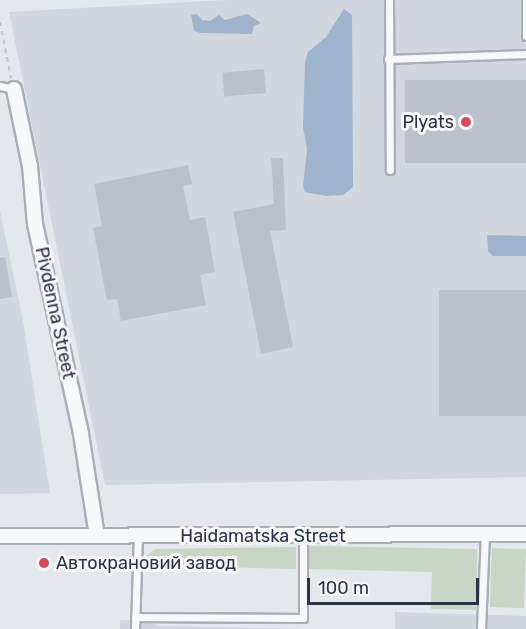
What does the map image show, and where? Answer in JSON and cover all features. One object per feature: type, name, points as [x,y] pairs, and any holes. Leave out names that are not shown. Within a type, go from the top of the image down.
[{"type":"street","name":"Pivdenna Street","points":[[7,88],[30,166],[35,224],[82,440],[97,536]]},
{"type":"street","name":"Haidamatska Street","points":[[0,536],[526,534]]},
{"type":"lane","points":[[389,0],[390,170]]},
{"type":"lane","points":[[525,0],[526,36]]},
{"type":"lane","points":[[388,59],[526,54]]},
{"type":"lane","points":[[481,629],[484,535]]},
{"type":"lane","points":[[135,629],[138,536]]},
{"type":"lane","points":[[135,617],[303,618],[303,536]]},
{"type":"path","points":[[0,22],[7,88]]},
{"type":"shaded area","points":[[225,0],[526,0],[526,477],[105,485],[9,12]]},
{"type":"shaded area","points":[[0,211],[23,321],[50,493],[0,494]]},
{"type":"shaded area","points":[[395,612],[526,616],[526,629],[395,629]]},
{"type":"shaded area","points":[[120,620],[154,620],[154,625],[160,626],[304,629],[120,629]]},
{"type":"green space","points":[[309,546],[477,549],[476,610],[431,609],[432,572],[309,569]]},
{"type":"green space","points":[[296,547],[296,569],[145,565],[146,556],[155,549]]},
{"type":"green space","points":[[492,548],[526,549],[524,608],[490,607]]},
{"type":"water","points":[[344,9],[352,15],[353,187],[343,195],[326,196],[305,192],[303,186],[307,149],[303,127],[305,62],[308,52],[326,37]]},
{"type":"water","points":[[197,14],[202,20],[210,21],[219,15],[225,20],[247,14],[261,23],[254,26],[252,34],[201,33],[194,31],[191,15]]},
{"type":"water","points":[[487,235],[526,236],[526,256],[493,256],[488,251]]},
{"type":"building","points":[[264,69],[266,93],[224,97],[222,73]]},
{"type":"building","name":"Plyats","points":[[405,80],[526,80],[526,163],[405,163]]},
{"type":"building","points":[[271,158],[283,158],[286,230],[270,231],[293,347],[261,354],[233,212],[274,204]]},
{"type":"building","points":[[188,165],[192,184],[183,186],[190,220],[205,217],[215,272],[200,275],[206,305],[121,321],[117,299],[107,300],[93,228],[102,226],[94,184]]},
{"type":"building","points":[[5,257],[12,297],[0,299],[0,258]]},
{"type":"building","points":[[439,290],[526,290],[526,416],[439,416]]},
{"type":"place","name":"Plyats","points":[[466,122]]},
{"type":"place","name":"Автокрановий завод","points":[[44,563]]}]
